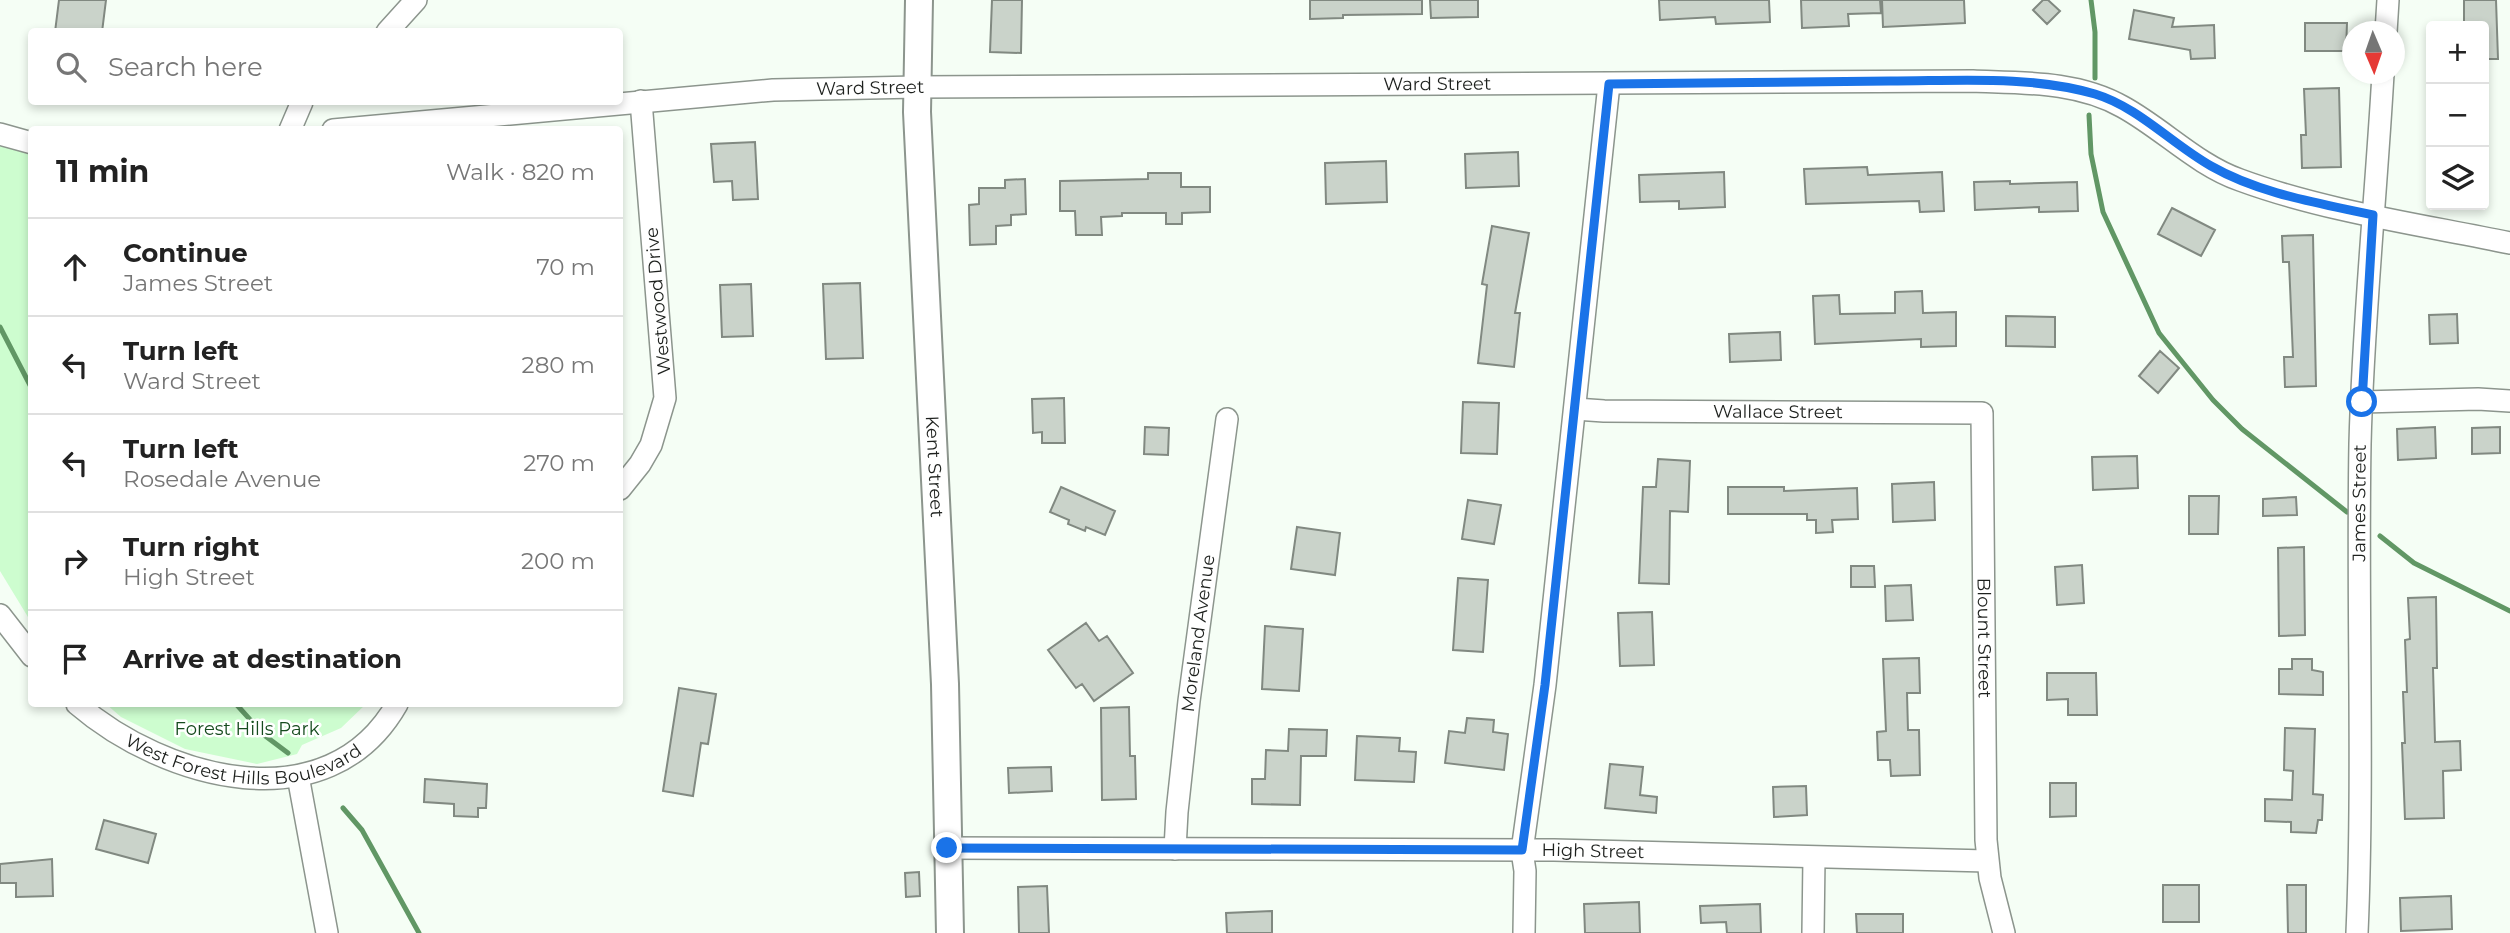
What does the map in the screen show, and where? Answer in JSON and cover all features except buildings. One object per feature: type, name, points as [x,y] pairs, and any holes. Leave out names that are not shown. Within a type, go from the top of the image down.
[{"type":"street","points":[[391,28],[416,0]]},
{"type":"street","name":"Kent Street","points":[[919,0],[917,87],[945,684],[950,933]]},
{"type":"street","points":[[2387,21],[2388,0]]},
{"type":"street","name":"Ward Street","points":[[623,103],[773,90],[917,87],[1973,81],[2031,83],[2098,95],[2123,107],[2210,166],[2238,180],[2295,198],[2510,243]]},
{"type":"street","points":[[1524,933],[1525,871],[1522,850],[1545,685],[1609,84]]},
{"type":"street","name":"James Street","points":[[2357,933],[2361,798],[2362,402],[2383,84]]},
{"type":"street","name":"Westwood Drive","points":[[623,485],[651,446],[664,397],[641,101]]},
{"type":"street","points":[[292,126],[301,105]]},
{"type":"street","name":"Ward Street","points":[[375,126],[599,105]]},
{"type":"street","points":[[0,134],[28,142]]},
{"type":"street","points":[[2362,402],[2478,399],[2510,401]]},
{"type":"street","name":"Wallace Street","points":[[1575,409],[1982,414]]},
{"type":"street","name":"Blount Street","points":[[1982,414],[1983,702],[1987,861],[2004,933]]},
{"type":"street","name":"Moreland Avenue","points":[[1175,849],[1189,701],[1227,419]]},
{"type":"street","points":[[0,615],[28,651]]},
{"type":"street","name":"West Forest Hills Boulevard","points":[[81,707],[120,736],[183,764],[226,776],[279,779],[298,776],[333,764],[365,744],[379,731],[395,707]]},
{"type":"street","points":[[298,776],[327,933]]},
{"type":"street","name":"High Street","points":[[947,848],[1522,850],[1987,861]]},
{"type":"street","points":[[1813,933],[1814,858]]},
{"type":"green space","points":[[0,142],[28,150],[28,617],[0,571]]},
{"type":"green space","name":"Forest Hills Park","points":[[109,707],[363,707],[341,728],[302,745],[297,754],[257,764],[185,749],[121,717]]},
{"type":"waterway","points":[[2091,0],[2095,32],[2095,78]]},
{"type":"waterway","points":[[2089,115],[2091,154],[2103,212],[2159,333],[2213,400],[2242,429],[2347,512]]},
{"type":"waterway","points":[[0,327],[28,381]]},
{"type":"waterway","points":[[2380,536],[2414,563],[2510,611]]},
{"type":"waterway","points":[[239,707],[264,735],[288,753]]},
{"type":"waterway","points":[[343,808],[362,830],[419,933]]},
{"type":"route","points":[[947,848],[1522,850],[1530,808],[1545,685],[1609,84],[1973,81],[2050,85],[2098,95],[2123,107],[2210,166],[2238,180],[2295,198],[2373,215],[2362,402]]}]
